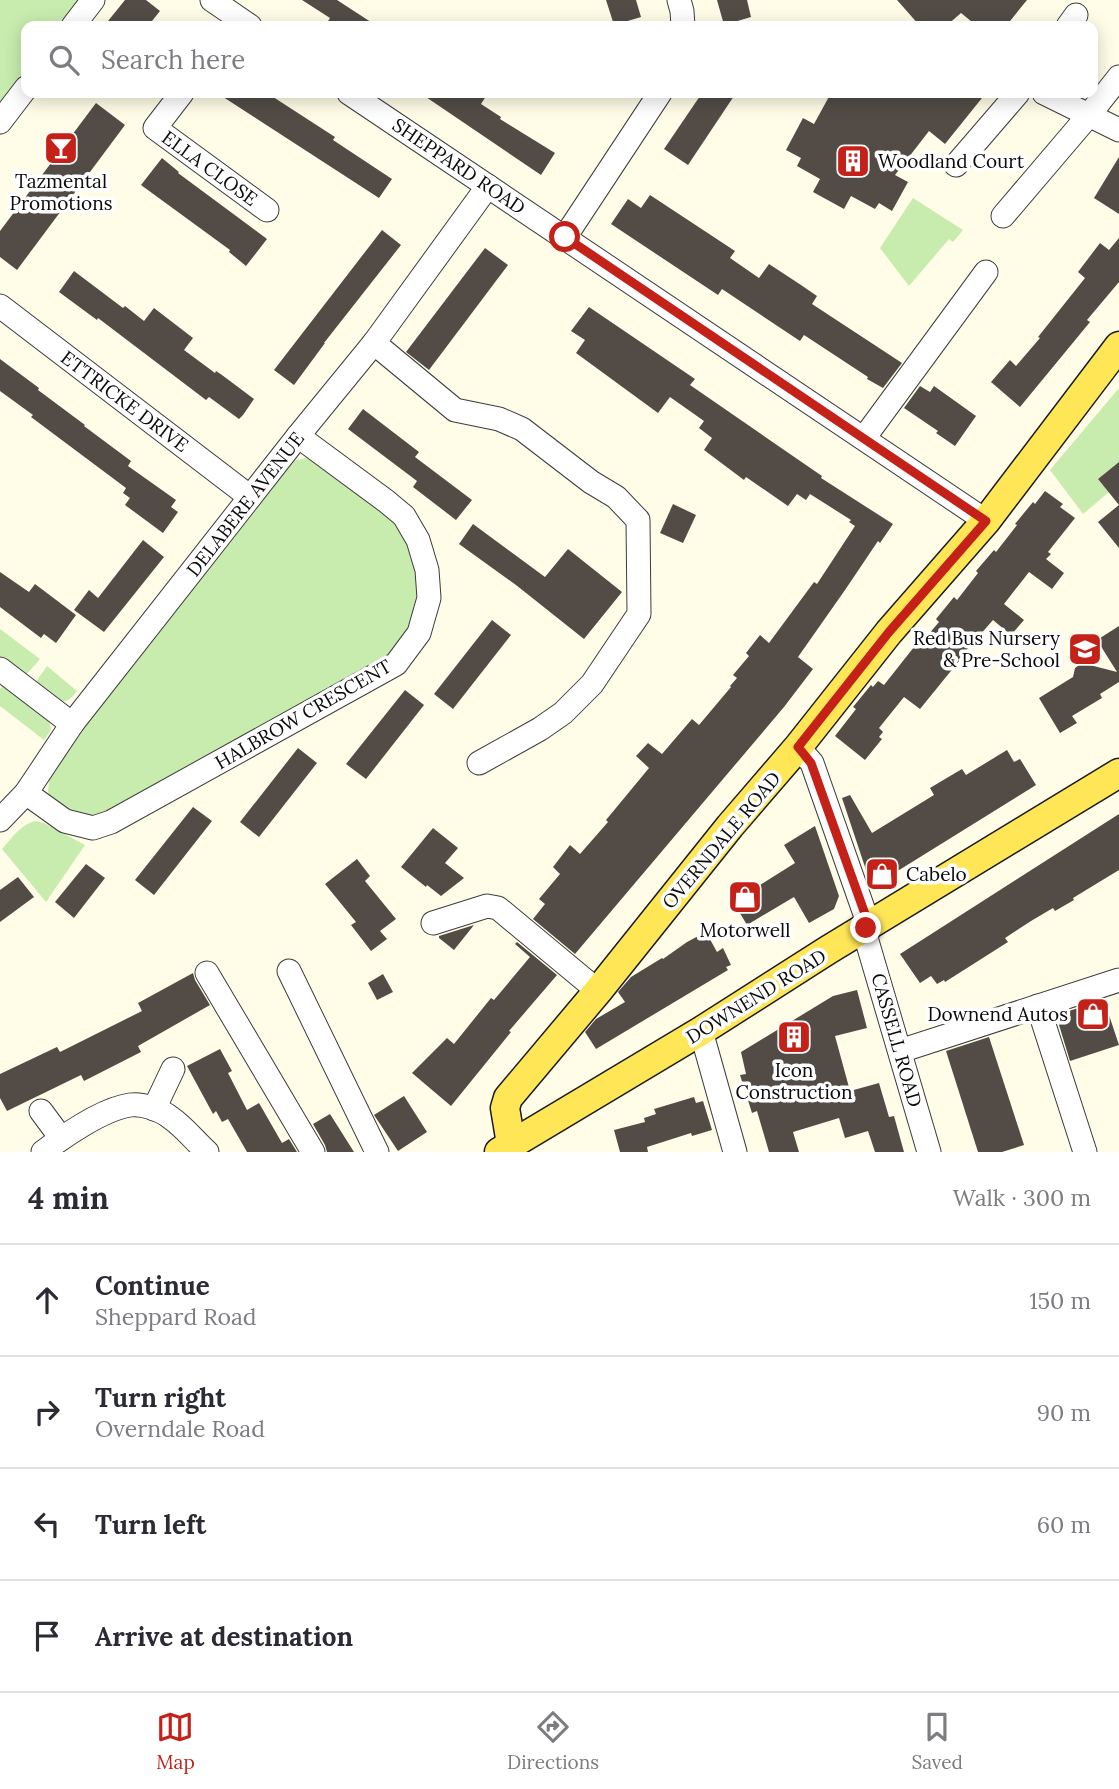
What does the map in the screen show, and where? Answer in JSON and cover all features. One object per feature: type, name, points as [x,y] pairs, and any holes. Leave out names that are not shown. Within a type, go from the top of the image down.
[{"type":"main road","name":"OVERNDALE ROAD","points":[[505,1148],[505,1108],[508,1098],[730,826],[798,747],[889,632],[986,521],[1119,346]]},
{"type":"main road","name":"DOWNEND ROAD","points":[[505,1148],[701,1031],[828,950],[1119,773]]},
{"type":"street","points":[[77,21],[93,0]]},
{"type":"street","points":[[212,0],[237,21]]},
{"type":"street","points":[[679,0],[683,21]]},
{"type":"street","points":[[1003,216],[1119,77]]},
{"type":"street","points":[[0,122],[21,95]]},
{"type":"street","name":"ELLA CLOSE","points":[[178,98],[155,128],[267,210]]},
{"type":"street","name":"SHEPPARD ROAD","points":[[356,98],[986,521]]},
{"type":"street","points":[[565,237],[657,98]]},
{"type":"street","points":[[956,165],[1014,98]]},
{"type":"street","points":[[1054,98],[1119,130]]},
{"type":"street","name":"DELABERE AVENUE","points":[[0,820],[26,793],[72,724],[373,343],[488,186]]},
{"type":"street","points":[[864,438],[986,272]]},
{"type":"street","name":"ETTRICKE DRIVE","points":[[0,306],[250,497]]},
{"type":"street","points":[[373,343],[455,410],[499,419],[522,429],[591,482],[616,497],[638,520],[639,614],[592,684],[563,713],[479,763]]},
{"type":"street","name":"HALBROW CRESCENT","points":[[26,793],[65,821],[93,828],[111,822],[396,664],[419,633],[429,598],[427,570],[418,540],[404,516],[387,501],[298,436]]},
{"type":"street","points":[[0,668],[72,724]]},
{"type":"street","name":"CASSELL ROAD","points":[[798,747],[811,763],[865,914],[867,942],[929,1152]]},
{"type":"street","points":[[433,922],[486,906],[498,908],[598,991]]},
{"type":"street","points":[[289,971],[377,1152]]},
{"type":"street","points":[[207,973],[313,1152]]},
{"type":"street","points":[[900,1051],[1119,980]]},
{"type":"street","points":[[1038,1006],[1085,1152]]},
{"type":"street","points":[[701,1031],[735,1152]]},
{"type":"street","points":[[154,1110],[173,1069]]},
{"type":"street","points":[[41,1111],[52,1145],[108,1112],[130,1105],[143,1105],[170,1116],[207,1152]]},
{"type":"green space","points":[[0,0],[78,0],[62,21],[21,21],[21,77],[0,105]]},
{"type":"green space","points":[[913,198],[963,230],[953,242],[949,239],[909,286],[880,248]]},
{"type":"green space","points":[[1119,388],[1119,462],[1098,479],[1109,492],[1083,514],[1050,470]]},
{"type":"green space","points":[[306,458],[325,465],[396,523],[412,548],[422,575],[413,619],[405,637],[390,655],[93,819],[79,820],[52,802],[48,792],[52,769],[284,467],[293,461]]},
{"type":"green space","points":[[0,629],[40,659],[25,676],[0,657]]},
{"type":"green space","points":[[47,666],[77,691],[66,701],[56,700],[35,683]]},
{"type":"green space","points":[[3,685],[49,719],[51,730],[44,740],[0,706],[0,689]]},
{"type":"green space","points":[[36,821],[85,845],[46,902],[2,849],[21,828]]},
{"type":"building","points":[[125,0],[146,0],[160,11],[152,21],[108,21]]},
{"type":"building","points":[[302,0],[337,0],[369,21],[328,21],[330,18]]},
{"type":"building","points":[[606,0],[636,0],[641,17],[613,21]]},
{"type":"building","points":[[717,0],[747,0],[751,17],[723,21]]},
{"type":"building","points":[[897,0],[1027,0],[1010,21],[971,21],[961,13],[952,21],[916,21]]},
{"type":"building","points":[[225,98],[275,98],[335,137],[333,140],[392,179],[379,198]]},
{"type":"building","points":[[427,98],[485,98],[481,104],[501,117],[500,119],[555,153],[541,175]]},
{"type":"building","points":[[699,98],[733,98],[688,165],[664,149]]},
{"type":"building","points":[[828,98],[982,98],[945,144],[929,131],[895,175],[908,182],[892,211],[879,203],[875,209],[851,196],[844,209],[813,192],[820,179],[797,166],[801,158],[786,150],[803,118],[814,124]]},
{"type":"building","points":[[96,103],[125,125],[17,270],[0,257],[0,231]]},
{"type":"building","points":[[1119,157],[1119,214],[1094,198]]},
{"type":"building","points":[[162,158],[178,173],[267,239],[246,266],[229,252],[230,250],[141,185]]},
{"type":"building","points":[[650,195],[735,251],[730,258],[759,278],[769,264],[801,285],[817,296],[812,304],[902,363],[883,388],[804,335],[800,341],[722,289],[718,295],[611,224],[628,199],[641,208]]},
{"type":"building","points":[[382,230],[401,245],[294,385],[274,370]]},
{"type":"building","points":[[1119,238],[1119,282],[1087,320],[1090,322],[1020,407],[991,382],[1010,360],[1016,366],[1040,338],[1038,337],[1085,278],[1078,272],[1100,243],[1109,250]]},
{"type":"building","points":[[485,248],[508,265],[429,370],[406,352]]},
{"type":"building","points":[[74,271],[144,321],[154,308],[193,338],[184,350],[254,399],[243,415],[239,419],[209,397],[206,400],[98,318],[97,320],[59,292]]},
{"type":"building","points":[[589,307],[695,379],[690,385],[822,476],[821,478],[893,524],[880,543],[878,541],[798,657],[813,669],[575,954],[533,919],[545,904],[539,899],[560,874],[553,867],[570,845],[580,854],[608,822],[606,820],[649,768],[636,756],[648,743],[662,754],[692,719],[699,725],[731,687],[737,678],[733,675],[749,656],[746,653],[760,635],[769,643],[814,582],[817,584],[855,526],[849,522],[851,520],[810,494],[806,500],[797,494],[788,506],[746,477],[744,480],[704,450],[712,438],[699,428],[704,421],[670,397],[658,413],[576,353],[585,340],[571,331]]},
{"type":"building","points":[[0,359],[131,461],[128,466],[176,500],[171,507],[178,512],[163,533],[125,505],[130,498],[123,493],[126,488],[0,391]]},
{"type":"building","points":[[920,386],[930,392],[934,386],[976,416],[955,446],[904,408]]},
{"type":"building","points":[[363,409],[419,452],[415,457],[472,500],[456,520],[413,487],[417,481],[348,429]]},
{"type":"building","points":[[1119,462],[1119,505],[1098,479]]},
{"type":"building","points":[[1045,491],[1063,504],[1060,507],[1075,518],[1048,552],[1051,554],[1046,559],[1064,573],[1052,589],[1029,572],[1004,604],[1024,620],[1011,635],[993,620],[920,709],[904,697],[879,728],[883,732],[879,737],[882,739],[865,760],[835,736],[856,709],[853,707],[871,685],[873,687],[878,681],[884,685],[914,647],[916,649],[939,622],[936,619],[954,597],[957,600],[978,573],[976,571],[994,550],[996,552],[1017,525],[1015,524]]},
{"type":"building","points":[[673,504],[696,515],[683,543],[660,533]]},
{"type":"building","points":[[1119,505],[1119,548],[1098,522]]},
{"type":"building","points":[[473,524],[545,577],[568,549],[622,592],[584,639],[459,544]]},
{"type":"building","points":[[143,540],[164,557],[104,632],[74,610],[89,590],[98,598]]},
{"type":"building","points":[[0,572],[29,592],[35,584],[76,615],[56,643],[44,634],[41,638],[0,607]]},
{"type":"building","points":[[492,620],[511,635],[453,709],[434,694]]},
{"type":"building","points":[[1119,626],[1119,682],[1100,694],[1102,698],[1072,716],[1077,723],[1060,733],[1039,698],[1073,677],[1075,668],[1082,663],[1117,672],[1097,640]]},
{"type":"building","points":[[405,690],[424,705],[366,779],[346,764]]},
{"type":"building","points":[[298,748],[317,763],[259,837],[240,822]]},
{"type":"building","points":[[1007,750],[1014,762],[1020,759],[1036,785],[896,872],[898,875],[873,891],[842,798],[850,795],[872,833],[934,795],[930,788],[962,769],[966,775]]},
{"type":"building","points":[[193,807],[212,821],[154,895],[135,880]]},
{"type":"building","points":[[1119,814],[1119,870],[1073,898],[1074,900],[1031,921],[1005,938],[1008,942],[945,982],[944,980],[937,984],[931,976],[920,983],[900,954]]},
{"type":"building","points":[[815,826],[839,896],[834,909],[809,923],[794,897],[747,925],[734,903],[795,863],[784,845]]},
{"type":"building","points":[[433,828],[458,848],[445,863],[464,878],[441,896],[401,867]]},
{"type":"building","points":[[357,859],[370,876],[365,881],[396,919],[380,931],[387,939],[371,951],[351,925],[356,922],[325,884]]},
{"type":"building","points":[[86,864],[105,878],[74,918],[55,902]]},
{"type":"building","points":[[18,877],[34,897],[0,922],[0,890]]},
{"type":"building","points":[[474,925],[454,950],[439,938],[439,936]]},
{"type":"building","points":[[706,932],[717,952],[723,948],[731,965],[726,967],[728,970],[596,1049],[585,1032],[596,1019],[625,1002],[618,992],[631,977]]},
{"type":"building","points":[[517,942],[557,975],[451,1106],[412,1073],[447,1038],[454,1044],[491,998],[494,1000],[530,957],[515,944]]},
{"type":"building","points":[[193,973],[210,1005],[138,1046],[141,1052],[84,1081],[81,1075],[7,1111],[0,1098],[0,1074],[57,1047],[60,1052],[142,1011],[138,1003]]},
{"type":"building","points":[[383,974],[393,992],[377,1000],[368,983]]},
{"type":"building","points":[[857,990],[867,1028],[835,1036],[850,1091],[879,1083],[889,1117],[894,1116],[904,1152],[875,1152],[868,1131],[845,1138],[839,1118],[793,1132],[799,1152],[769,1152],[757,1111],[752,1113],[740,1075],[746,1074],[741,1052],[833,996]]},
{"type":"building","points":[[1104,1000],[1119,1045],[1070,1061],[1056,1015]]},
{"type":"building","points":[[989,1037],[1024,1145],[1002,1152],[978,1152],[946,1051]]},
{"type":"building","points":[[220,1049],[232,1071],[228,1073],[247,1110],[259,1103],[282,1143],[289,1139],[297,1152],[247,1152],[228,1119],[222,1122],[216,1111],[213,1114],[187,1066]]},
{"type":"building","points":[[404,1096],[427,1132],[398,1151],[374,1115]]},
{"type":"building","points":[[694,1097],[696,1103],[703,1101],[712,1130],[692,1136],[691,1133],[647,1147],[648,1152],[620,1152],[614,1130],[645,1122],[644,1118],[656,1114],[654,1109]]},
{"type":"building","points":[[330,1114],[354,1152],[327,1152],[313,1124]]},
{"type":"place","name":"Tazmental Promotions","points":[[61,148]]},
{"type":"place","name":"Woodland Court","points":[[853,161]]},
{"type":"place","name":"Red Bus Nursery & Pre-School","points":[[1085,649]]},
{"type":"place","name":"Cabelo","points":[[882,874]]},
{"type":"place","name":"Motorwell","points":[[745,897]]},
{"type":"place","name":"Downend Autos","points":[[1093,1014]]},
{"type":"place","name":"Icon Construction","points":[[794,1037]]},
{"type":"route","points":[[565,237],[986,521],[889,632],[798,747],[811,763],[865,914],[866,928]]}]
